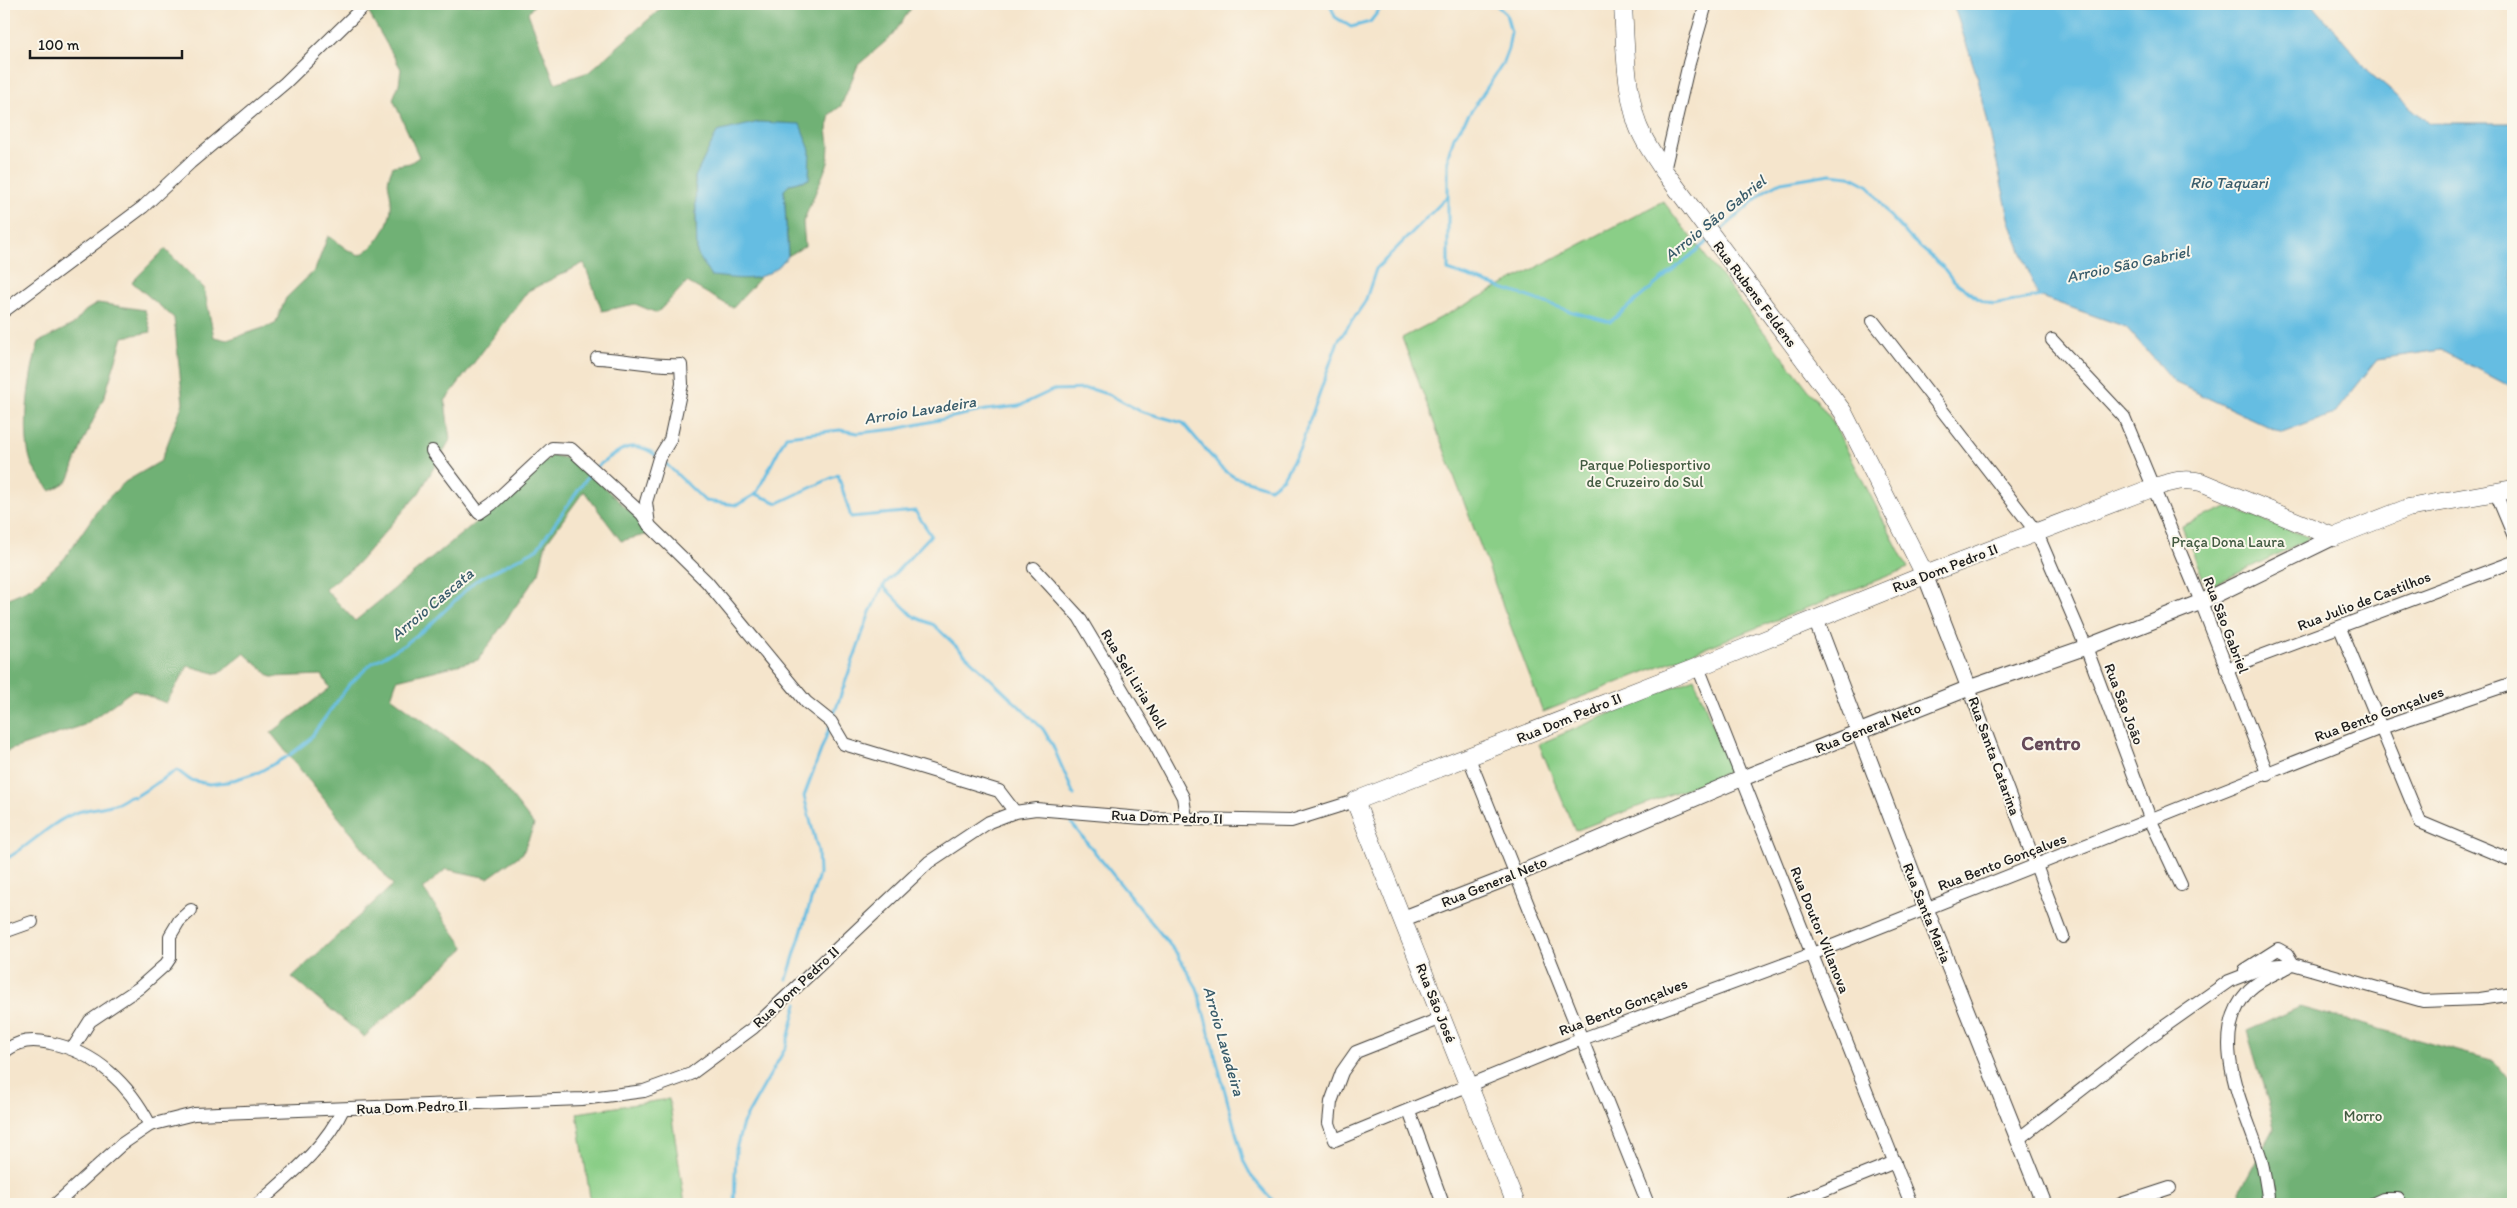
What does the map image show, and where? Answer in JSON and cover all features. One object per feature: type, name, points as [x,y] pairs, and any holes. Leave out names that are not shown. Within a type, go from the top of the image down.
[{"type":"main road","name":"Rua Rubens Feldens","points":[[1623,4],[1626,64],[1636,121],[1664,171],[1843,412],[1925,575]]},
{"type":"main road","name":"Rua Dom Pedro II","points":[[1355,802],[1925,575],[2152,488],[2180,480],[2190,479],[2334,537]]},
{"type":"main road","points":[[2334,537],[2408,508],[2513,489]]},
{"type":"main road","name":"Rua São José","points":[[1355,802],[1516,1204]]},
{"type":"street","points":[[4,311],[143,207],[190,163],[284,83],[366,4]]},
{"type":"street","points":[[1664,171],[1689,63],[1706,4]]},
{"type":"street","name":"Rua São João","points":[[1873,321],[2038,533],[2086,647],[2151,821],[2181,885]]},
{"type":"street","name":"Rua São Gabriel","points":[[2052,340],[2124,417],[2201,602],[2268,775]]},
{"type":"street","points":[[597,358],[623,359],[668,366],[681,364],[682,384],[670,440],[659,458],[646,502],[649,525]]},
{"type":"street","points":[[432,451],[479,513],[492,504],[552,448],[571,449],[642,514],[649,525],[708,582],[806,702],[831,722],[844,744],[999,791],[1014,812]]},
{"type":"street","points":[[2496,492],[2513,534]]},
{"type":"street","name":"Rua General Neto","points":[[1402,919],[1515,875],[1743,778],[1969,688],[2086,647],[2201,602],[2334,537]]},
{"type":"street","name":"Rua Julio de Castilhos","points":[[2226,668],[2340,628],[2513,562]]},
{"type":"street","name":"Rua Seli Liria Noll","points":[[1034,568],[1079,616],[1154,743],[1183,797],[1186,818]]},
{"type":"street","name":"Rua Santa Catarina","points":[[1925,575],[2063,937]]},
{"type":"street","name":"Rua Santa Maria","points":[[1816,620],[1857,733],[2044,1204]]},
{"type":"street","points":[[2340,628],[2420,822],[2513,861]]},
{"type":"street","name":"Rua Doutor Villanova","points":[[1698,667],[1911,1204]]},
{"type":"street","name":"Rua Bento Gonçalves","points":[[1442,1018],[1356,1052],[1342,1072],[1331,1102],[1329,1123],[1335,1140],[1582,1039],[1812,954],[2036,867],[2381,728],[2513,684]]},
{"type":"street","points":[[1469,758],[1648,1204]]},
{"type":"street","name":"Rua Dom Pedro II","points":[[56,1204],[122,1144],[150,1125],[194,1114],[582,1099],[644,1091],[691,1074],[753,1028],[929,862],[989,822],[1014,812],[1036,809],[1142,818],[1291,822],[1355,802]]},
{"type":"street","points":[[72,1048],[90,1021],[139,988],[166,964],[170,958],[170,936],[179,921],[191,910]]},
{"type":"street","points":[[4,932],[32,922]]},
{"type":"street","points":[[2017,1140],[2148,1038],[2239,976],[2250,966],[2278,949],[2287,954],[2293,964],[2423,1001],[2480,999],[2513,994]]},
{"type":"street","points":[[2270,1204],[2260,1158],[2236,1087],[2229,1046],[2237,1010],[2249,991],[2259,982],[2293,964]]},
{"type":"street","points":[[4,1052],[18,1042],[29,1040],[72,1048],[93,1058],[120,1083],[140,1107],[150,1125]]},
{"type":"street","points":[[258,1204],[309,1156],[328,1135],[343,1109]]},
{"type":"street","points":[[1409,1111],[1443,1204]]},
{"type":"street","points":[[1790,1204],[1895,1162]]},
{"type":"street","points":[[2121,1204],[2170,1188]]},
{"type":"street","points":[[2372,1204],[2391,1198],[2398,1199],[2401,1204]]},
{"type":"green space","points":[[366,4],[535,4],[528,13],[555,83],[589,72],[666,4],[914,4],[892,36],[858,65],[841,106],[830,114],[827,129],[829,144],[828,163],[803,222],[805,246],[788,256],[784,190],[790,184],[809,179],[695,177],[697,253],[733,278],[760,278],[733,308],[687,282],[657,313],[635,304],[602,311],[584,263],[528,291],[445,401],[450,440],[419,493],[356,565],[325,589],[355,621],[482,517],[552,455],[576,461],[653,533],[621,541],[584,491],[546,543],[539,573],[478,660],[397,680],[391,697],[492,771],[534,825],[523,853],[488,878],[446,869],[423,889],[465,948],[364,1037],[292,977],[393,885],[271,733],[330,688],[322,675],[271,677],[244,653],[218,674],[188,666],[166,703],[133,690],[84,725],[4,752],[4,600],[31,588],[64,559],[101,505],[125,482],[161,461],[183,403],[174,318],[132,282],[165,249],[204,288],[214,337],[227,340],[275,324],[286,298],[315,270],[328,236],[350,251],[360,255],[379,239],[390,216],[391,200],[388,180],[393,166],[410,163],[419,157],[393,99],[399,84],[401,69],[370,15]]},
{"type":"green space","name":"Parque Poliesportivo de Cruzeiro do Sul","points":[[1663,201],[1831,419],[1908,568],[1543,712],[1402,338]]},
{"type":"green space","points":[[98,303],[145,310],[151,332],[123,337],[105,395],[84,440],[68,481],[51,491],[33,466],[28,450],[26,419],[29,385],[35,354],[39,342],[74,324],[85,311]]},
{"type":"green space","name":"Praça Dona Laura","points":[[2227,507],[2311,538],[2207,588],[2182,526]]},
{"type":"green space","points":[[1694,678],[1731,771],[1575,831],[1539,744]]},
{"type":"green space","name":"Morro","points":[[2300,1007],[2494,1061],[2513,1084],[2513,1204],[2233,1204],[2275,1126],[2247,1031]]},
{"type":"green space","points":[[669,1099],[685,1204],[591,1204],[577,1113]]},
{"type":"water","name":"Rio Taquari","points":[[1953,4],[2312,4],[2372,75],[2429,123],[2513,123],[2513,388],[2441,350],[2378,359],[2334,414],[2282,433],[2174,382],[2126,327],[2038,296],[2010,222],[1978,79]]},
{"type":"water","points":[[759,122],[800,124],[810,150],[809,179],[790,184],[784,190],[788,256],[771,272],[762,276],[744,279],[711,276],[697,253],[695,177],[717,132]]},
{"type":"waterway","name":"Arroio São Gabriel","points":[[1330,4],[1335,17],[1351,27],[1370,22],[1384,4]]},
{"type":"waterway","name":"Arroio São Gabriel","points":[[1495,4],[1506,14],[1511,32],[1508,49],[1502,65],[1454,137],[1448,156],[1448,270],[1573,312],[1610,322],[1708,241]]},
{"type":"waterway","name":"Arroio São Gabriel","points":[[1717,234],[1766,190],[1781,182],[1830,174],[1850,176],[1869,186],[1889,215],[1912,240],[1942,266],[1952,279],[1978,299],[1993,305],[2041,296]]},
{"type":"waterway","name":"Arroio Lavadeira","points":[[832,720],[870,612],[883,586],[931,535],[915,511],[851,517],[838,475],[778,503],[756,494],[786,436],[840,430],[858,433],[896,429],[986,410],[1019,406],[1053,390],[1091,389],[1110,395],[1140,411],[1183,423],[1221,468],[1234,477],[1270,488],[1283,478],[1300,448],[1338,341],[1365,302],[1376,269],[1447,197]]},
{"type":"waterway","name":"Arroio Cascata","points":[[595,468],[618,452],[632,447],[640,447],[657,456]]},
{"type":"waterway","name":"Arroio Cascata","points":[[662,460],[705,501],[737,505],[756,494]]},
{"type":"waterway","name":"Arroio Cascata","points":[[4,860],[65,818],[75,813],[117,803],[129,796],[135,797],[177,770],[190,780],[209,784],[227,782],[259,772],[290,755],[308,741],[349,685],[372,663],[404,645],[430,625],[475,581],[537,549],[591,472]]},
{"type":"waterway","name":"Arroio Lavadeira","points":[[883,586],[913,616],[934,625],[1043,729],[1052,744],[1074,795]]},
{"type":"waterway","points":[[787,979],[819,874],[818,851],[804,796],[830,726]]},
{"type":"waterway","name":"Arroio Lavadeira","points":[[1072,824],[1178,955],[1197,988],[1244,1162],[1252,1177],[1276,1204]]},
{"type":"waterway","points":[[734,1204],[736,1149],[743,1123],[786,1047],[797,1004]]},
{"type":"district","name":"Centro","points":[[2051,743]]}]
